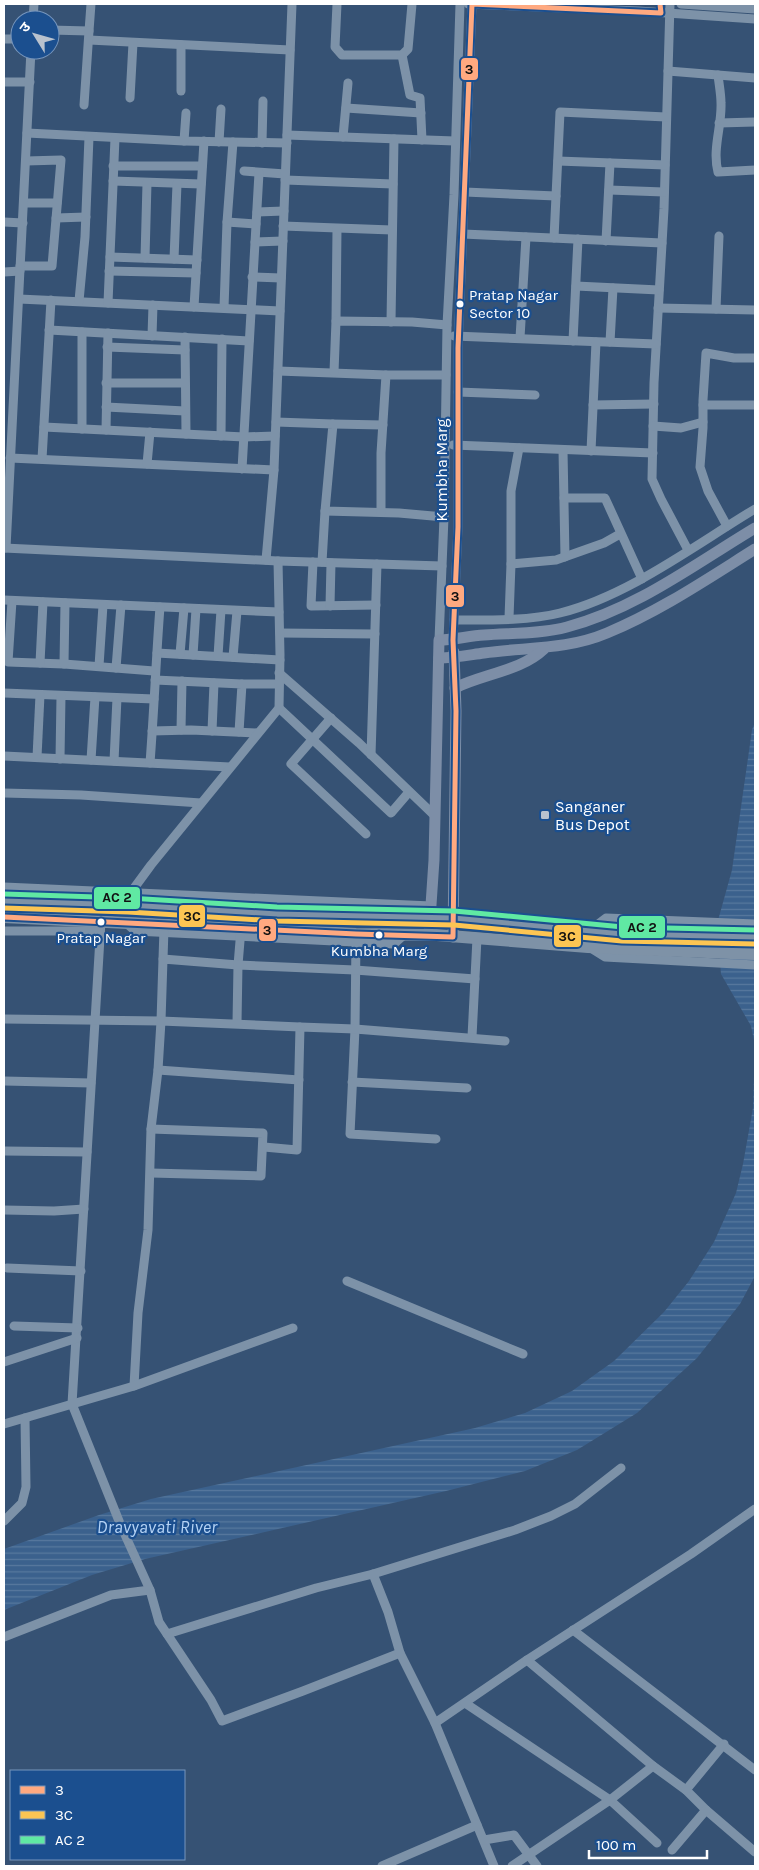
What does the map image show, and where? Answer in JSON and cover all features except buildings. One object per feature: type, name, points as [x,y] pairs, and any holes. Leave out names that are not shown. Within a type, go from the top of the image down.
[{"type":"highway","points":[[4,902],[129,899],[277,914],[431,912],[454,918],[589,931],[652,935],[755,937]]},
{"type":"highway","points":[[4,917],[101,926],[125,922],[164,928],[356,938],[429,935],[588,947],[755,954]]},
{"type":"main road","points":[[439,640],[453,640],[481,635],[540,632],[566,628],[598,618],[651,592],[755,528]]},
{"type":"main road","points":[[439,658],[544,649],[571,645],[606,634],[661,607],[755,549]]},
{"type":"main road","name":"Kumbha Marg","points":[[429,935],[435,816],[439,640]]},
{"type":"main road","name":"Kumbha Marg","points":[[453,640],[455,688],[453,937]]},
{"type":"main road","points":[[455,688],[537,656],[544,649]]},
{"type":"street","points":[[84,106],[91,4]]},
{"type":"street","points":[[266,560],[274,470],[292,4]]},
{"type":"street","points":[[337,4],[335,47],[342,55],[402,55],[408,49],[412,4]]},
{"type":"street","name":"Kumbha Marg","points":[[439,640],[444,517],[446,335],[454,196],[460,4]]},
{"type":"street","points":[[467,4],[664,10],[755,19]]},
{"type":"street","name":"Kumbha Marg","points":[[453,640],[458,527],[458,336],[472,4]]},
{"type":"street","points":[[670,4],[664,10],[668,71],[652,479],[688,550]]},
{"type":"street","points":[[681,4],[755,9]]},
{"type":"street","points":[[60,32],[133,43],[290,50]]},
{"type":"street","points":[[130,98],[133,43]]},
{"type":"street","points":[[181,45],[181,91]]},
{"type":"street","points":[[402,55],[410,94],[420,98],[422,140]]},
{"type":"street","points":[[31,60],[14,392],[8,435],[10,458],[5,548],[278,561],[442,566]]},
{"type":"street","points":[[668,71],[755,78]]},
{"type":"street","points":[[718,76],[721,104],[716,164],[718,172],[755,170]]},
{"type":"street","points":[[4,82],[30,82]]},
{"type":"street","points":[[343,137],[348,83]]},
{"type":"street","points":[[262,143],[263,101]]},
{"type":"street","points":[[346,108],[421,113]]},
{"type":"street","points":[[219,142],[221,109]]},
{"type":"street","points":[[554,238],[560,112],[666,117]]},
{"type":"street","points":[[184,141],[186,113]]},
{"type":"street","points":[[719,123],[755,122]]},
{"type":"street","points":[[27,133],[262,143],[287,139],[343,137],[455,141]]},
{"type":"street","points":[[79,301],[86,217],[89,137]]},
{"type":"street","points":[[108,303],[114,138]]},
{"type":"street","points":[[391,322],[394,139]]},
{"type":"street","points":[[194,307],[204,141]]},
{"type":"street","points":[[224,308],[227,222],[233,142]]},
{"type":"street","points":[[4,272],[20,268],[52,266],[60,160],[26,161]]},
{"type":"street","points":[[558,161],[665,165]]},
{"type":"street","points":[[606,240],[610,163]]},
{"type":"street","points":[[113,166],[202,166]]},
{"type":"street","points":[[244,171],[285,177],[393,184]]},
{"type":"street","points":[[242,469],[259,172]]},
{"type":"street","points":[[113,181],[201,184]]},
{"type":"street","points":[[145,258],[147,183]]},
{"type":"street","points":[[174,259],[177,184]]},
{"type":"street","points":[[609,190],[664,192]]},
{"type":"street","points":[[465,192],[556,196]]},
{"type":"street","points":[[24,203],[57,203]]},
{"type":"street","points":[[257,212],[284,211]]},
{"type":"street","points":[[56,218],[86,217]]},
{"type":"street","points":[[4,222],[22,223]]},
{"type":"street","points":[[227,222],[256,224]]},
{"type":"street","points":[[283,226],[392,230]]},
{"type":"street","points":[[334,372],[337,229]]},
{"type":"street","points":[[463,234],[662,243]]},
{"type":"street","points":[[716,310],[719,236]]},
{"type":"street","points":[[520,338],[526,237]]},
{"type":"street","points":[[573,341],[578,239]]},
{"type":"street","points":[[255,242],[282,241]]},
{"type":"street","points":[[110,257],[197,260]]},
{"type":"street","points":[[109,271],[196,273]]},
{"type":"street","points":[[252,277],[281,278]]},
{"type":"street","points":[[576,286],[659,290]]},
{"type":"street","points":[[610,342],[613,288]]},
{"type":"street","points":[[19,298],[280,311]]},
{"type":"street","points":[[42,459],[51,300]]},
{"type":"street","points":[[152,336],[153,305]]},
{"type":"street","points":[[658,308],[755,310]]},
{"type":"street","points":[[336,321],[447,325]]},
{"type":"street","points":[[49,330],[248,341]]},
{"type":"street","points":[[82,332],[82,429]]},
{"type":"street","points":[[106,430],[108,334]]},
{"type":"street","points":[[446,335],[656,344]]},
{"type":"street","points":[[185,338],[186,434]]},
{"type":"street","points":[[221,436],[222,339]]},
{"type":"street","points":[[591,451],[596,342]]},
{"type":"street","points":[[107,348],[185,350]]},
{"type":"street","points":[[727,526],[708,491],[700,467],[706,353],[734,358],[755,358]]},
{"type":"street","points":[[278,371],[446,375]]},
{"type":"street","points":[[380,512],[386,375]]},
{"type":"street","points":[[106,383],[185,383]]},
{"type":"street","points":[[4,391],[14,392]]},
{"type":"street","points":[[458,392],[535,395]]},
{"type":"street","points":[[593,405],[654,404]]},
{"type":"street","points":[[703,405],[755,405]]},
{"type":"street","points":[[106,407],[185,411]]},
{"type":"street","points":[[276,422],[383,425]]},
{"type":"street","points":[[653,426],[681,428],[703,422]]},
{"type":"street","points":[[333,424],[324,511],[322,562],[311,606],[376,605]]},
{"type":"street","points":[[44,427],[244,437],[275,436]]},
{"type":"street","points":[[147,464],[150,432]]},
{"type":"street","points":[[445,446],[653,454]]},
{"type":"street","points":[[508,618],[511,564],[511,491],[518,448]]},
{"type":"street","points":[[563,450],[565,557]]},
{"type":"street","points":[[10,458],[274,470]]},
{"type":"street","points":[[564,498],[605,498],[642,579]]},
{"type":"street","points":[[454,620],[508,618],[560,613],[590,603],[642,579],[755,509]]},
{"type":"street","points":[[324,511],[380,512],[444,517]]},
{"type":"street","points":[[511,564],[556,560],[620,534]]},
{"type":"street","points":[[278,561],[280,633],[279,708],[312,741],[391,813],[409,792]]},
{"type":"street","points":[[322,562],[330,606]]},
{"type":"street","points":[[371,755],[377,564]]},
{"type":"street","points":[[278,684],[182,681],[99,666],[6,662],[8,601],[279,612]]},
{"type":"street","points":[[40,663],[43,602]]},
{"type":"street","points":[[64,664],[65,603]]},
{"type":"street","points":[[99,666],[103,605]]},
{"type":"street","points":[[116,668],[121,606]]},
{"type":"street","points":[[150,763],[160,607]]},
{"type":"street","points":[[180,654],[184,608]]},
{"type":"street","points":[[192,655],[196,609]]},
{"type":"street","points":[[218,656],[221,610]]},
{"type":"street","points":[[233,657],[237,610]]},
{"type":"street","points":[[280,633],[375,634]]},
{"type":"street","points":[[156,653],[280,660]]},
{"type":"street","points":[[279,673],[331,718],[435,816]]},
{"type":"street","points":[[181,730],[182,681]]},
{"type":"street","points":[[212,731],[214,682]]},
{"type":"street","points":[[239,732],[242,684]]},
{"type":"street","points":[[4,694],[154,699]]},
{"type":"street","points":[[37,757],[40,695]]},
{"type":"street","points":[[60,758],[61,696]]},
{"type":"street","points":[[91,760],[95,697]]},
{"type":"street","points":[[114,761],[117,698]]},
{"type":"street","points":[[4,888],[129,899],[201,803],[279,708]]},
{"type":"street","points":[[331,718],[291,764],[366,834]]},
{"type":"street","points":[[152,731],[181,730],[257,733]]},
{"type":"street","points":[[4,756],[230,767]]},
{"type":"street","points":[[4,793],[82,795],[201,803]]},
{"type":"street","points":[[589,931],[606,918],[755,924]]},
{"type":"street","points":[[4,931],[101,926],[72,1404],[111,1502],[150,1590],[159,1622],[211,1700],[222,1721],[400,1652]]},
{"type":"street","points":[[134,1386],[138,1313],[148,1230],[151,1129],[158,1070],[164,928]]},
{"type":"street","points":[[237,1023],[238,965],[241,932]]},
{"type":"street","points":[[356,938],[350,1134],[436,1139]]},
{"type":"street","points":[[472,1037],[477,938]]},
{"type":"street","points":[[588,947],[604,957],[755,965]]},
{"type":"street","points":[[163,959],[475,978]]},
{"type":"street","points":[[4,1019],[237,1023],[354,1029],[505,1041]]},
{"type":"street","points":[[264,1147],[297,1150],[300,1027]]},
{"type":"street","points":[[158,1070],[299,1080]]},
{"type":"street","points":[[4,1081],[91,1083]]},
{"type":"street","points":[[352,1082],[467,1088]]},
{"type":"street","points":[[150,1173],[261,1176],[264,1147],[263,1133],[151,1129]]},
{"type":"street","points":[[4,1151],[87,1152]]},
{"type":"street","points":[[4,1210],[84,1210]]},
{"type":"street","points":[[7,1268],[81,1271]]},
{"type":"street","points":[[347,1282],[523,1354]]},
{"type":"street","points":[[14,1326],[77,1333]]},
{"type":"street","points":[[4,1424],[134,1386],[293,1328]]},
{"type":"street","points":[[4,1362],[77,1333]]},
{"type":"street","points":[[4,1521],[22,1503],[26,1487],[25,1418]]},
{"type":"street","points":[[167,1634],[515,1530],[575,1504],[621,1468]]},
{"type":"street","points":[[435,1723],[527,1660],[691,1554],[755,1508]]},
{"type":"street","points":[[373,1574],[388,1612],[400,1652],[435,1723],[494,1866]]},
{"type":"street","points":[[4,1637],[111,1595],[150,1590]]},
{"type":"street","points":[[573,1630],[724,1744],[755,1770]]},
{"type":"street","points":[[527,1660],[653,1766],[686,1790],[706,1810],[755,1852]]},
{"type":"street","points":[[465,1703],[610,1800],[657,1843]]},
{"type":"street","points":[[686,1790],[724,1744]]},
{"type":"street","points":[[512,1866],[610,1800],[653,1766]]},
{"type":"street","points":[[672,1850],[706,1810]]},
{"type":"street","points":[[382,1866],[477,1825]]},
{"type":"street","points":[[484,1840],[514,1836],[537,1866]]},
{"type":"water","points":[[755,722],[755,1045],[751,1026],[721,974],[717,924],[732,870],[752,730]]},
{"type":"water","name":"Dravyavati River","points":[[755,1045],[755,1276],[740,1304],[697,1358],[637,1413],[577,1450],[525,1471],[446,1491],[145,1559],[92,1575],[4,1610],[4,1549],[99,1515],[151,1499],[475,1428],[525,1413],[572,1391],[614,1361],[664,1312],[689,1281],[714,1242],[736,1193],[753,1108]]},
{"type":"transit line","name":"3","points":[[4,917],[453,937],[456,711],[453,640],[458,527],[458,348],[472,4],[661,13],[660,4]]},
{"type":"transit line","points":[[4,894],[128,898],[277,907],[454,911],[623,927],[755,930]]},
{"type":"transit line","name":"3C","points":[[4,908],[128,912],[277,921],[454,925],[622,941],[755,944]]},
{"type":"place","name":"Pratap Nagar Sector 10","points":[[460,304]]},
{"type":"place","name":"Sanganer Bus Depot","points":[[545,815]]},
{"type":"place","name":"Pratap Nagar","points":[[101,922]]},
{"type":"place","name":"Kumbha Marg","points":[[379,935]]}]
